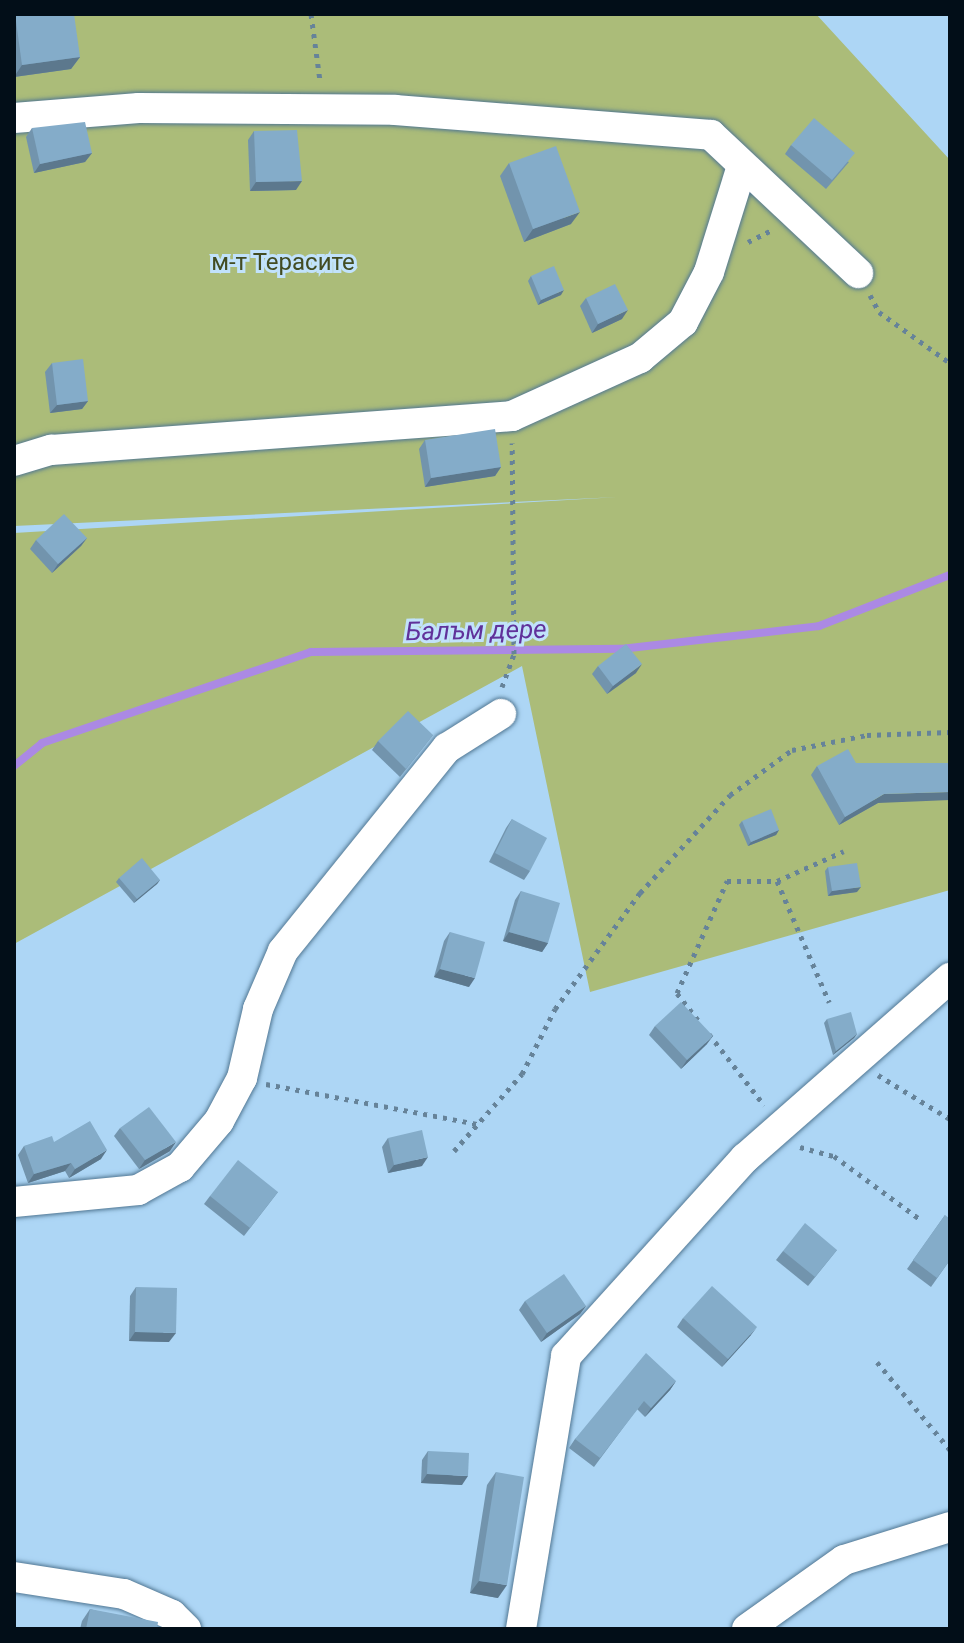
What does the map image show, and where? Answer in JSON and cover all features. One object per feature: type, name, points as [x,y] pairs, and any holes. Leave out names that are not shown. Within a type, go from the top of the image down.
[{"type":"street","points":[[14,118],[139,108],[325,110],[711,135],[741,169],[858,273]]},
{"type":"street","points":[[14,461],[51,450],[512,416],[640,358],[683,322],[709,272],[741,169]]},
{"type":"street","points":[[14,1202],[138,1190],[180,1167],[219,1121],[242,1078],[258,1009],[283,951],[447,748],[488,720]]},
{"type":"street","points":[[521,1629],[566,1356],[777,1132],[950,978]]},
{"type":"street","points":[[747,1629],[844,1560],[950,1527]]},
{"type":"street","points":[[14,1577],[124,1594],[172,1615],[186,1629]]},
{"type":"path","points":[[311,14],[325,110]]},
{"type":"path","points":[[709,272],[763,231],[807,230]]},
{"type":"path","points":[[858,273],[879,312],[950,363]]},
{"type":"path","points":[[488,720],[514,654],[512,416]]},
{"type":"path","points":[[454,1151],[522,1074],[555,1009],[640,893],[730,795],[792,750],[867,735],[950,732]]},
{"type":"path","points":[[844,851],[777,881],[727,881],[677,993],[759,1094],[777,1132],[793,1145],[834,1156],[921,1220]]},
{"type":"path","points":[[777,881],[829,1002]]},
{"type":"path","points":[[857,1061],[950,1119]]},
{"type":"path","points":[[242,1078],[478,1124]]},
{"type":"path","points":[[877,1362],[950,1450]]},
{"type":"green space","name":"м-т Терасите","points":[[14,14],[816,14],[950,160],[950,890],[590,992],[522,666],[14,944],[14,533],[618,497],[14,526]]},
{"type":"building","points":[[15,14],[74,14],[80,57],[22,65]]},
{"type":"building","points":[[814,118],[855,153],[832,180],[791,145]]},
{"type":"building","points":[[85,122],[92,153],[40,164],[32,128]]},
{"type":"building","points":[[297,130],[302,181],[256,182],[254,131]]},
{"type":"building","points":[[556,146],[580,212],[533,229],[509,163]]},
{"type":"building","points":[[554,266],[564,290],[541,300],[531,276]]},
{"type":"building","points":[[615,284],[628,310],[598,324],[586,298]]},
{"type":"building","points":[[83,359],[88,401],[57,405],[52,363]]},
{"type":"building","points":[[495,429],[501,467],[431,478],[425,440]]},
{"type":"building","points":[[64,514],[87,538],[58,564],[36,540]]},
{"type":"building","points":[[626,644],[642,664],[613,686],[598,666]]},
{"type":"building","points":[[408,711],[433,735],[406,769],[378,741]]},
{"type":"building","points":[[848,749],[856,763],[950,763],[950,792],[884,794],[845,817],[817,766]]},
{"type":"building","points":[[771,809],[779,830],[751,842],[742,821]]},
{"type":"building","points":[[512,819],[547,838],[530,871],[495,853]]},
{"type":"building","points":[[142,858],[160,880],[137,899],[119,878]]},
{"type":"building","points":[[857,863],[861,887],[832,891],[828,867]]},
{"type":"building","points":[[521,891],[560,903],[548,943],[509,932]]},
{"type":"building","points":[[450,932],[485,942],[475,978],[440,969]]},
{"type":"building","points":[[681,1002],[713,1036],[687,1060],[655,1026]]},
{"type":"building","points":[[851,1012],[857,1034],[836,1051],[827,1019]]},
{"type":"building","points":[[149,1107],[176,1142],[145,1160],[120,1128]]},
{"type":"building","points":[[90,1121],[107,1150],[75,1169],[71,1163],[34,1174],[24,1146],[52,1136],[54,1142]]},
{"type":"building","points":[[422,1130],[428,1157],[394,1165],[388,1138]]},
{"type":"building","points":[[238,1160],[278,1192],[250,1228],[210,1196]]},
{"type":"building","points":[[945,1215],[950,1219],[950,1260],[937,1278],[913,1260]]},
{"type":"building","points":[[805,1223],[837,1250],[815,1277],[783,1251]]},
{"type":"building","points":[[564,1274],[586,1306],[547,1333],[525,1301]]},
{"type":"building","points":[[712,1286],[757,1327],[728,1359],[683,1318]]},
{"type":"building","points":[[136,1287],[177,1288],[176,1333],[135,1332]]},
{"type":"building","points":[[646,1353],[676,1381],[651,1408],[644,1401],[600,1458],[575,1439]]},
{"type":"building","points":[[428,1451],[469,1453],[468,1476],[427,1474]]},
{"type":"building","points":[[496,1472],[524,1477],[507,1585],[479,1581]]},
{"type":"building","points":[[90,1609],[158,1622],[157,1629],[86,1629]]},
{"type":"waterway","name":"Балъм дере","points":[[14,766],[42,743],[311,652],[621,649],[819,626],[950,575]]}]
